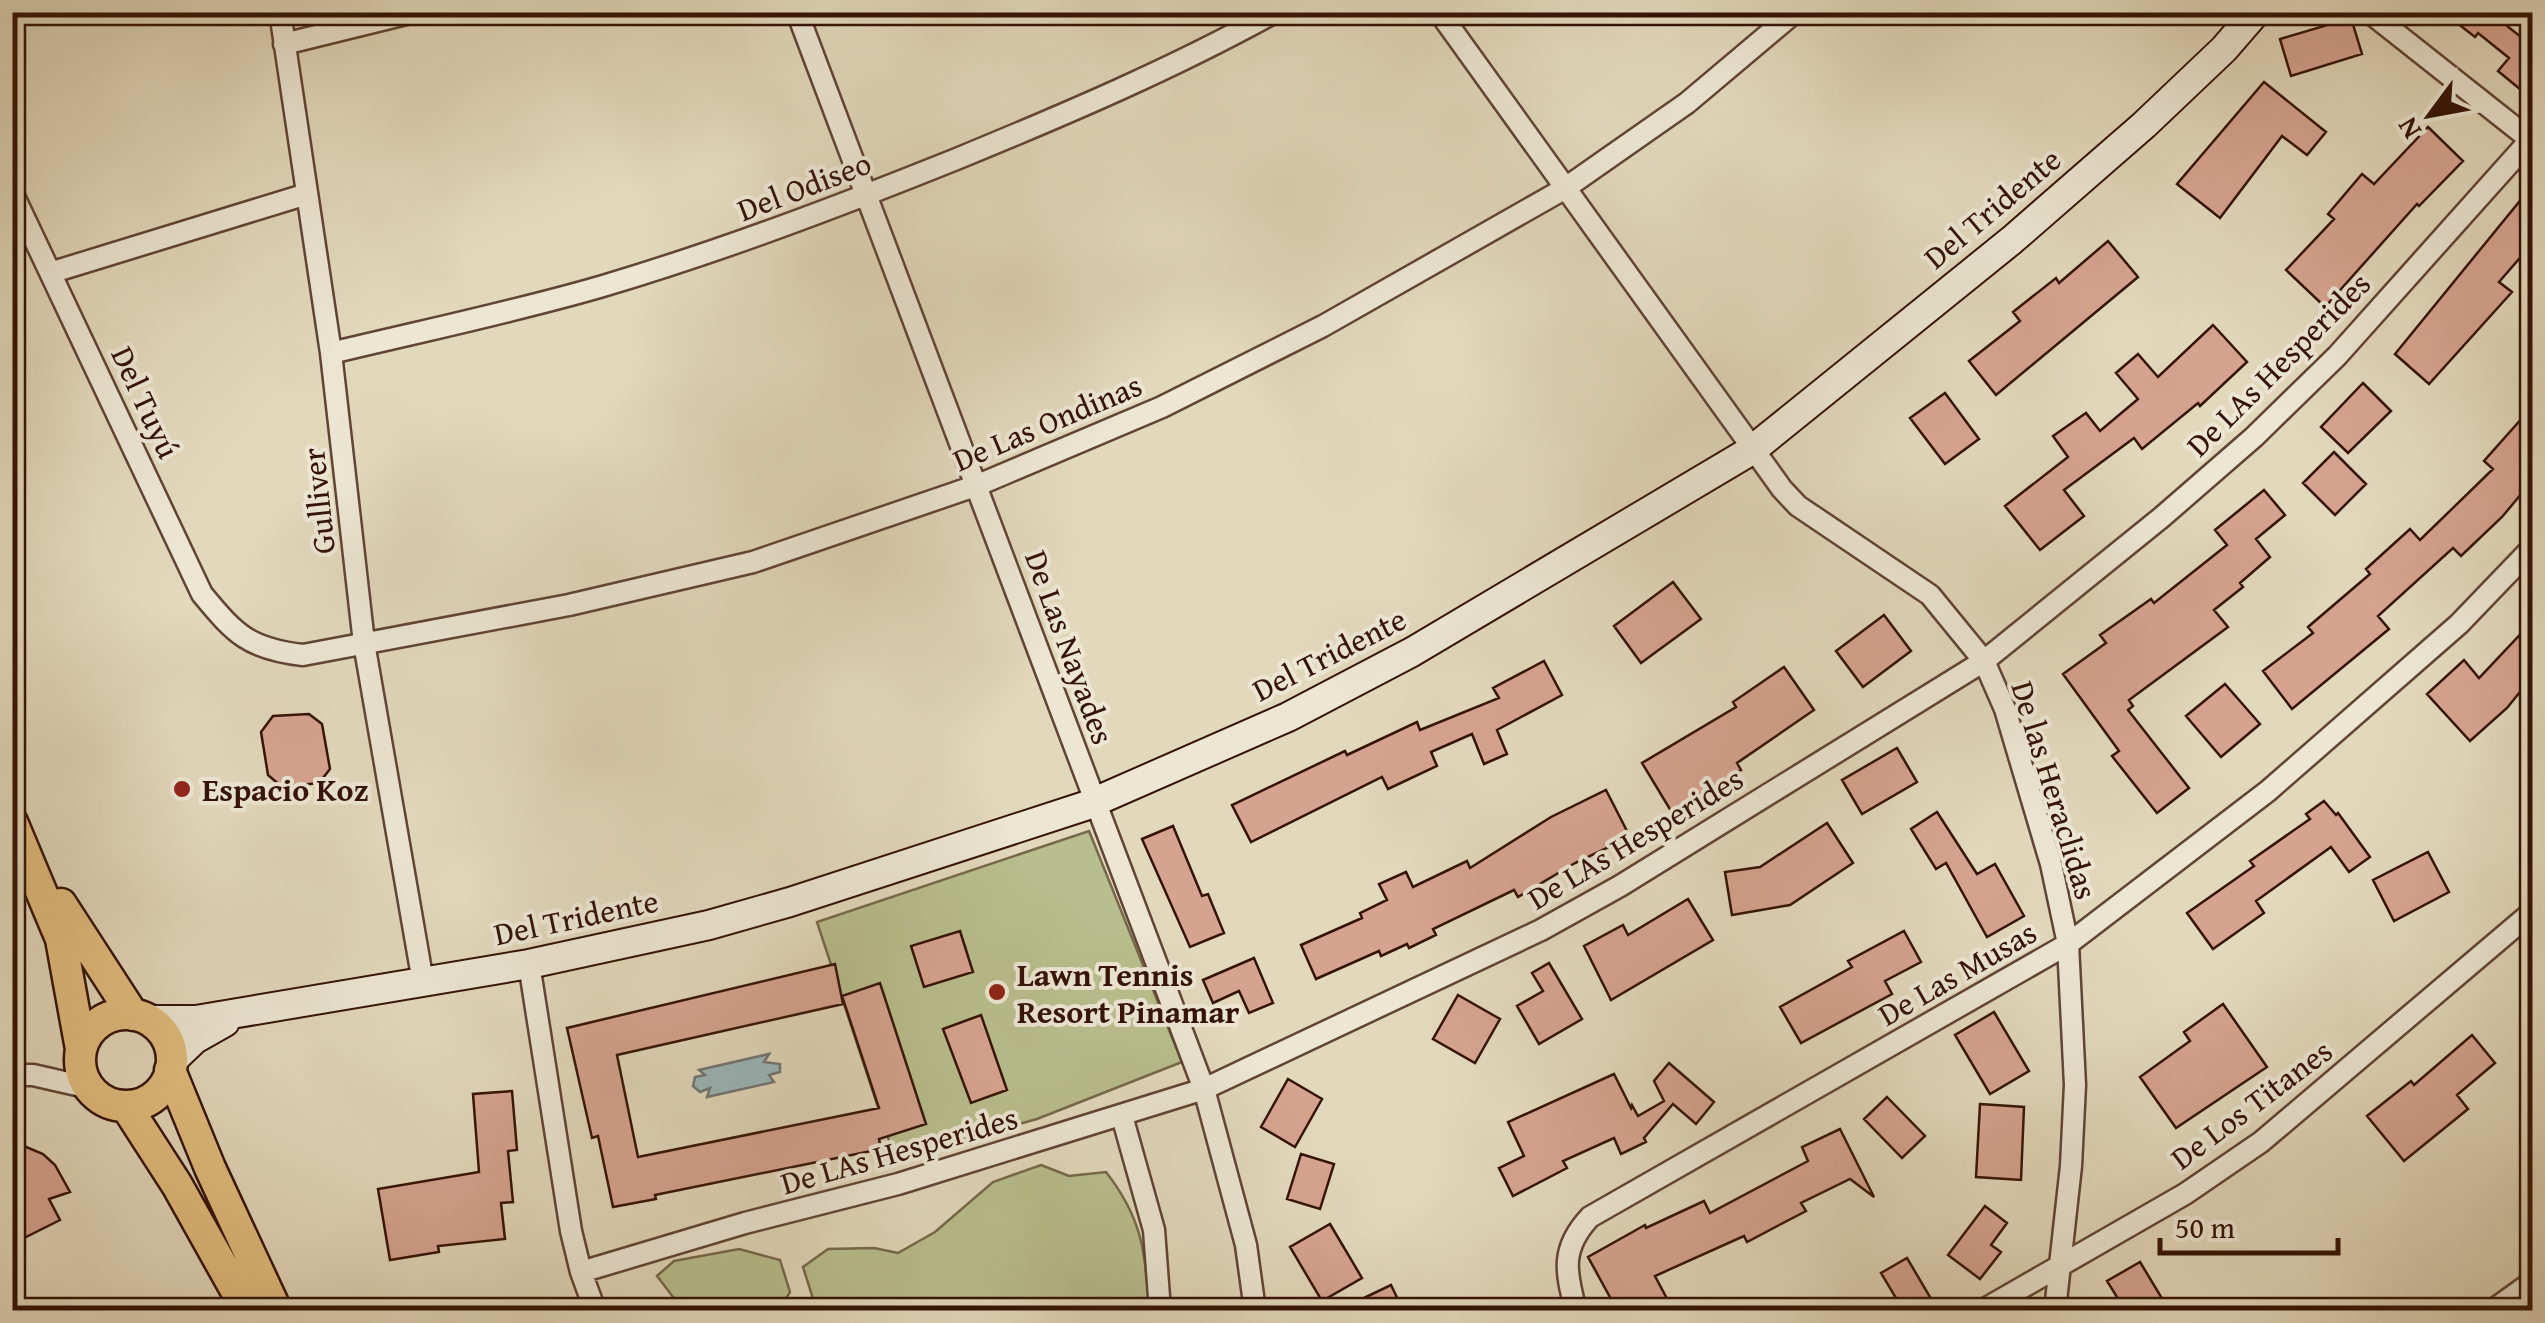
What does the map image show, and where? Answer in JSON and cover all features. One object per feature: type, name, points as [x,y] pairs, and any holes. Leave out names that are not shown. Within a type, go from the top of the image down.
[{"type":"main road","name":"Del Tridente","points":[[140,1017],[196,1020],[529,964],[709,925],[1095,802],[1288,717],[1412,652],[1752,450],[2012,240],[2115,150],[2224,48],[2256,12]]},
{"type":"main road","points":[[12,822],[61,939],[83,1076],[90,1088],[100,1098],[126,1106],[141,1104],[164,1085],[171,1066]]},
{"type":"main road","points":[[27,852],[140,1017],[166,1037],[171,1066],[210,1168],[276,1310]]},
{"type":"main road","name":"Del Tridente","points":[[171,1066],[195,1039],[259,1009]]},
{"type":"main road","points":[[81,1050],[95,1026],[120,1014],[140,1017]]},
{"type":"main road","points":[[126,1106],[176,1185],[246,1310]]},
{"type":"street","name":"Gulliver","points":[[280,12],[332,353],[364,643],[423,982]]},
{"type":"street","points":[[284,44],[414,12]]},
{"type":"street","name":"De Las Nayades","points":[[797,12],[1204,1089],[1246,1245],[1255,1310]]},
{"type":"street","name":"Del Odiseo","points":[[332,353],[614,283],[695,258],[868,195],[1039,125],[1224,41],[1275,12]]},
{"type":"street","name":"De las Heraclidas","points":[[1439,12],[1752,450],[1798,506],[1930,595],[1984,661],[2005,709],[2051,864],[2068,944],[2075,1086],[2056,1310]]},
{"type":"street","name":"De Las Ondinas","points":[[232,632],[271,652],[303,655],[570,604],[753,562],[978,486],[1162,407],[1324,326],[1564,189],[1686,103],[1795,12]]},
{"type":"street","points":[[2369,12],[2532,140]]},
{"type":"street","name":"De LAs Hesperides","points":[[581,1272],[898,1184],[1204,1089],[1556,921],[1620,886],[1984,661],[2162,517],[2254,437],[2336,356],[2532,140]]},
{"type":"street","name":"Del Tuyú","points":[[12,192],[202,594],[232,632]]},
{"type":"street","points":[[52,272],[307,194]]},
{"type":"street","name":"De Las Musas","points":[[1576,1310],[1568,1282],[1568,1253],[1574,1235],[1590,1217],[2068,944],[2268,792],[2458,624],[2532,548]]},
{"type":"street","name":"De Los Titanes","points":[[1983,1310],[2185,1194],[2261,1142],[2532,912]]},
{"type":"street","points":[[529,964],[581,1272],[595,1310]]},
{"type":"street","points":[[12,1075],[33,1075],[90,1088]]},
{"type":"street","points":[[1122,1116],[1154,1230],[1160,1310]]},
{"type":"street","points":[[2494,1310],[2532,1282]]},
{"type":"green space","name":"Lawn Tennis Resort Pinamar","points":[[1089,831],[1182,1062],[1037,1119],[895,1159],[817,922]]},
{"type":"green space","points":[[1041,1165],[1069,1176],[1106,1172],[1127,1205],[1140,1237],[1149,1310],[800,1310],[814,1302],[803,1267],[828,1249],[874,1248],[898,1253],[935,1232],[993,1182]]},
{"type":"green space","points":[[739,1249],[780,1260],[790,1292],[779,1310],[683,1310],[657,1276],[674,1261]]},
{"type":"water","points":[[769,1054],[764,1062],[780,1064],[780,1072],[769,1075],[774,1082],[707,1097],[710,1088],[700,1092],[693,1086],[695,1077],[705,1075],[699,1070]]},
{"type":"building","points":[[2443,12],[2495,12],[2493,15],[2521,37],[2532,23],[2532,76],[2521,90],[2498,71],[2509,58]]},
{"type":"building","points":[[2351,18],[2362,54],[2291,76],[2280,39]]},
{"type":"building","points":[[2264,82],[2326,132],[2307,155],[2282,136],[2220,218],[2177,184]]},
{"type":"building","points":[[2428,127],[2463,161],[2417,204],[2325,307],[2286,270],[2334,219],[2328,214],[2362,174],[2374,184]]},
{"type":"building","points":[[2532,186],[2532,244],[2499,282],[2512,292],[2429,384],[2395,354]]},
{"type":"building","points":[[2108,241],[2138,277],[1996,395],[1969,361],[2020,321],[2013,312],[2056,278],[2059,283]]},
{"type":"building","points":[[2213,325],[2247,362],[2200,406],[2198,403],[2142,449],[2134,438],[2064,490],[2084,516],[2040,550],[2005,506],[2068,457],[2053,436],[2086,413],[2100,431],[2138,399],[2116,373],[2138,354],[2158,377]]},
{"type":"building","points":[[2363,383],[2391,411],[2348,453],[2321,427]]},
{"type":"building","points":[[1945,393],[1979,439],[1945,464],[1910,418]]},
{"type":"building","points":[[2532,407],[2532,481],[2461,556],[2453,548],[2378,616],[2389,629],[2292,709],[2263,671],[2313,633],[2308,627],[2370,574],[2366,569],[2410,529],[2420,540],[2493,469],[2484,461]]},
{"type":"building","points":[[2334,452],[2366,484],[2335,515],[2303,483]]},
{"type":"building","points":[[2264,490],[2285,515],[2256,539],[2270,557],[2240,583],[2243,587],[2214,610],[2228,627],[2129,700],[2133,706],[2128,710],[2189,788],[2157,813],[2112,756],[2119,751],[2063,674],[2106,643],[2100,635],[2151,599],[2154,603],[2227,545],[2215,530]]},
{"type":"building","points":[[1673,582],[1701,619],[1641,663],[1614,626]]},
{"type":"building","points":[[1884,615],[1911,651],[1863,687],[1836,651]]},
{"type":"building","points":[[2532,622],[2532,677],[2507,708],[2470,741],[2427,694],[2464,660],[2479,678]]},
{"type":"building","points":[[1544,661],[1562,695],[1497,730],[1507,754],[1484,764],[1472,734],[1431,752],[1437,766],[1388,789],[1382,777],[1251,842],[1232,805],[1345,751],[1347,755],[1417,722],[1420,730],[1499,698],[1493,688]]},
{"type":"building","points":[[1784,667],[1814,710],[1737,763],[1741,770],[1671,811],[1642,763],[1736,707],[1733,702]]},
{"type":"building","points":[[2225,684],[2260,724],[2221,757],[2186,716]]},
{"type":"building","points":[[309,714],[322,724],[330,769],[319,783],[282,787],[268,775],[261,732],[273,716]]},
{"type":"building","points":[[1897,748],[1917,782],[1862,814],[1842,780]]},
{"type":"building","points":[[1606,790],[1630,837],[1575,863],[1518,897],[1514,890],[1433,929],[1436,935],[1409,948],[1407,944],[1381,956],[1379,951],[1316,979],[1301,945],[1362,918],[1360,913],[1387,900],[1379,884],[1406,872],[1413,887],[1467,861],[1470,868],[1551,817]]},
{"type":"building","points":[[2324,801],[2338,813],[2370,857],[2349,872],[2331,847],[2256,901],[2264,913],[2213,949],[2187,913],[2254,866],[2250,861],[2310,819],[2306,814]]},
{"type":"building","points":[[1937,812],[1977,874],[1995,864],[2024,916],[1987,937],[1946,863],[1936,869],[1911,829]]},
{"type":"building","points":[[1827,823],[1853,863],[1790,905],[1732,915],[1725,872],[1760,867]]},
{"type":"building","points":[[1173,826],[1202,896],[1208,894],[1224,933],[1190,947],[1142,839]]},
{"type":"building","points":[[2428,852],[2449,892],[2394,921],[2373,880]]},
{"type":"building","points":[[1688,899],[1713,940],[1611,1000],[1584,946],[1623,925],[1628,935]]},
{"type":"building","points":[[960,931],[973,972],[924,987],[911,946]]},
{"type":"building","points":[[1904,931],[1921,962],[1885,981],[1892,994],[1801,1043],[1780,1007],[1852,967],[1848,961]]},
{"type":"building","points":[[1254,958],[1273,1003],[1249,1013],[1239,991],[1213,1003],[1203,980]]},
{"type":"building","points":[[1549,963],[1582,1019],[1539,1044],[1517,1006],[1543,991],[1532,973]]},
{"type":"building","points":[[835,964],[843,1004],[617,1055],[638,1157],[879,1108],[842,996],[880,983],[926,1124],[879,1139],[881,1149],[613,1207],[598,1136],[592,1138],[567,1028]]},
{"type":"building","points":[[1458,995],[1500,1019],[1475,1063],[1433,1039]]},
{"type":"building","points":[[2223,1004],[2267,1067],[2176,1128],[2140,1077],[2190,1041],[2184,1032]]},
{"type":"building","points":[[1994,1012],[2029,1071],[1990,1094],[1955,1035]]},
{"type":"building","points":[[981,1015],[1007,1090],[971,1103],[943,1029]]},
{"type":"building","points":[[2472,1035],[2495,1063],[2457,1095],[2468,1109],[2404,1161],[2367,1116],[2411,1081],[2414,1085]]},
{"type":"building","points":[[1669,1063],[1714,1102],[1696,1124],[1673,1104],[1644,1138],[1646,1142],[1621,1154],[1614,1138],[1563,1161],[1567,1168],[1513,1196],[1499,1168],[1524,1156],[1508,1122],[1614,1074],[1638,1116],[1664,1101],[1654,1081]]},
{"type":"building","points":[[1288,1079],[1322,1099],[1295,1147],[1261,1127]]},
{"type":"building","points":[[512,1091],[517,1150],[508,1151],[513,1202],[501,1203],[505,1239],[438,1246],[439,1252],[390,1260],[378,1189],[479,1172],[473,1094]]},
{"type":"building","points":[[1887,1097],[1925,1136],[1902,1158],[1864,1119]]},
{"type":"building","points":[[1980,1104],[2024,1107],[2021,1180],[1976,1177]]},
{"type":"building","points":[[1840,1129],[1874,1197],[1850,1179],[1801,1203],[1806,1211],[1747,1242],[1744,1236],[1655,1276],[1673,1310],[1617,1310],[1588,1257],[1645,1225],[1646,1228],[1704,1201],[1710,1213],[1808,1161],[1802,1147]]},
{"type":"building","points":[[12,1141],[43,1154],[55,1165],[70,1192],[49,1199],[60,1220],[12,1244]]},
{"type":"building","points":[[1301,1154],[1334,1164],[1320,1209],[1287,1199]]},
{"type":"building","points":[[1985,1206],[2007,1223],[1991,1245],[2001,1252],[1980,1279],[1948,1255]]},
{"type":"building","points":[[1330,1224],[1362,1278],[1322,1301],[1290,1247]]},
{"type":"building","points":[[1907,1258],[1930,1297],[1903,1310],[1881,1273]]},
{"type":"building","points":[[2140,1262],[2169,1310],[2125,1310],[2107,1281]]},
{"type":"building","points":[[1391,1285],[1403,1310],[1339,1310]]},
{"type":"place","name":"Espacio Koz","points":[[182,789]]},
{"type":"place","name":"Lawn Tennis Resort Pinamar","points":[[997,992]]}]
